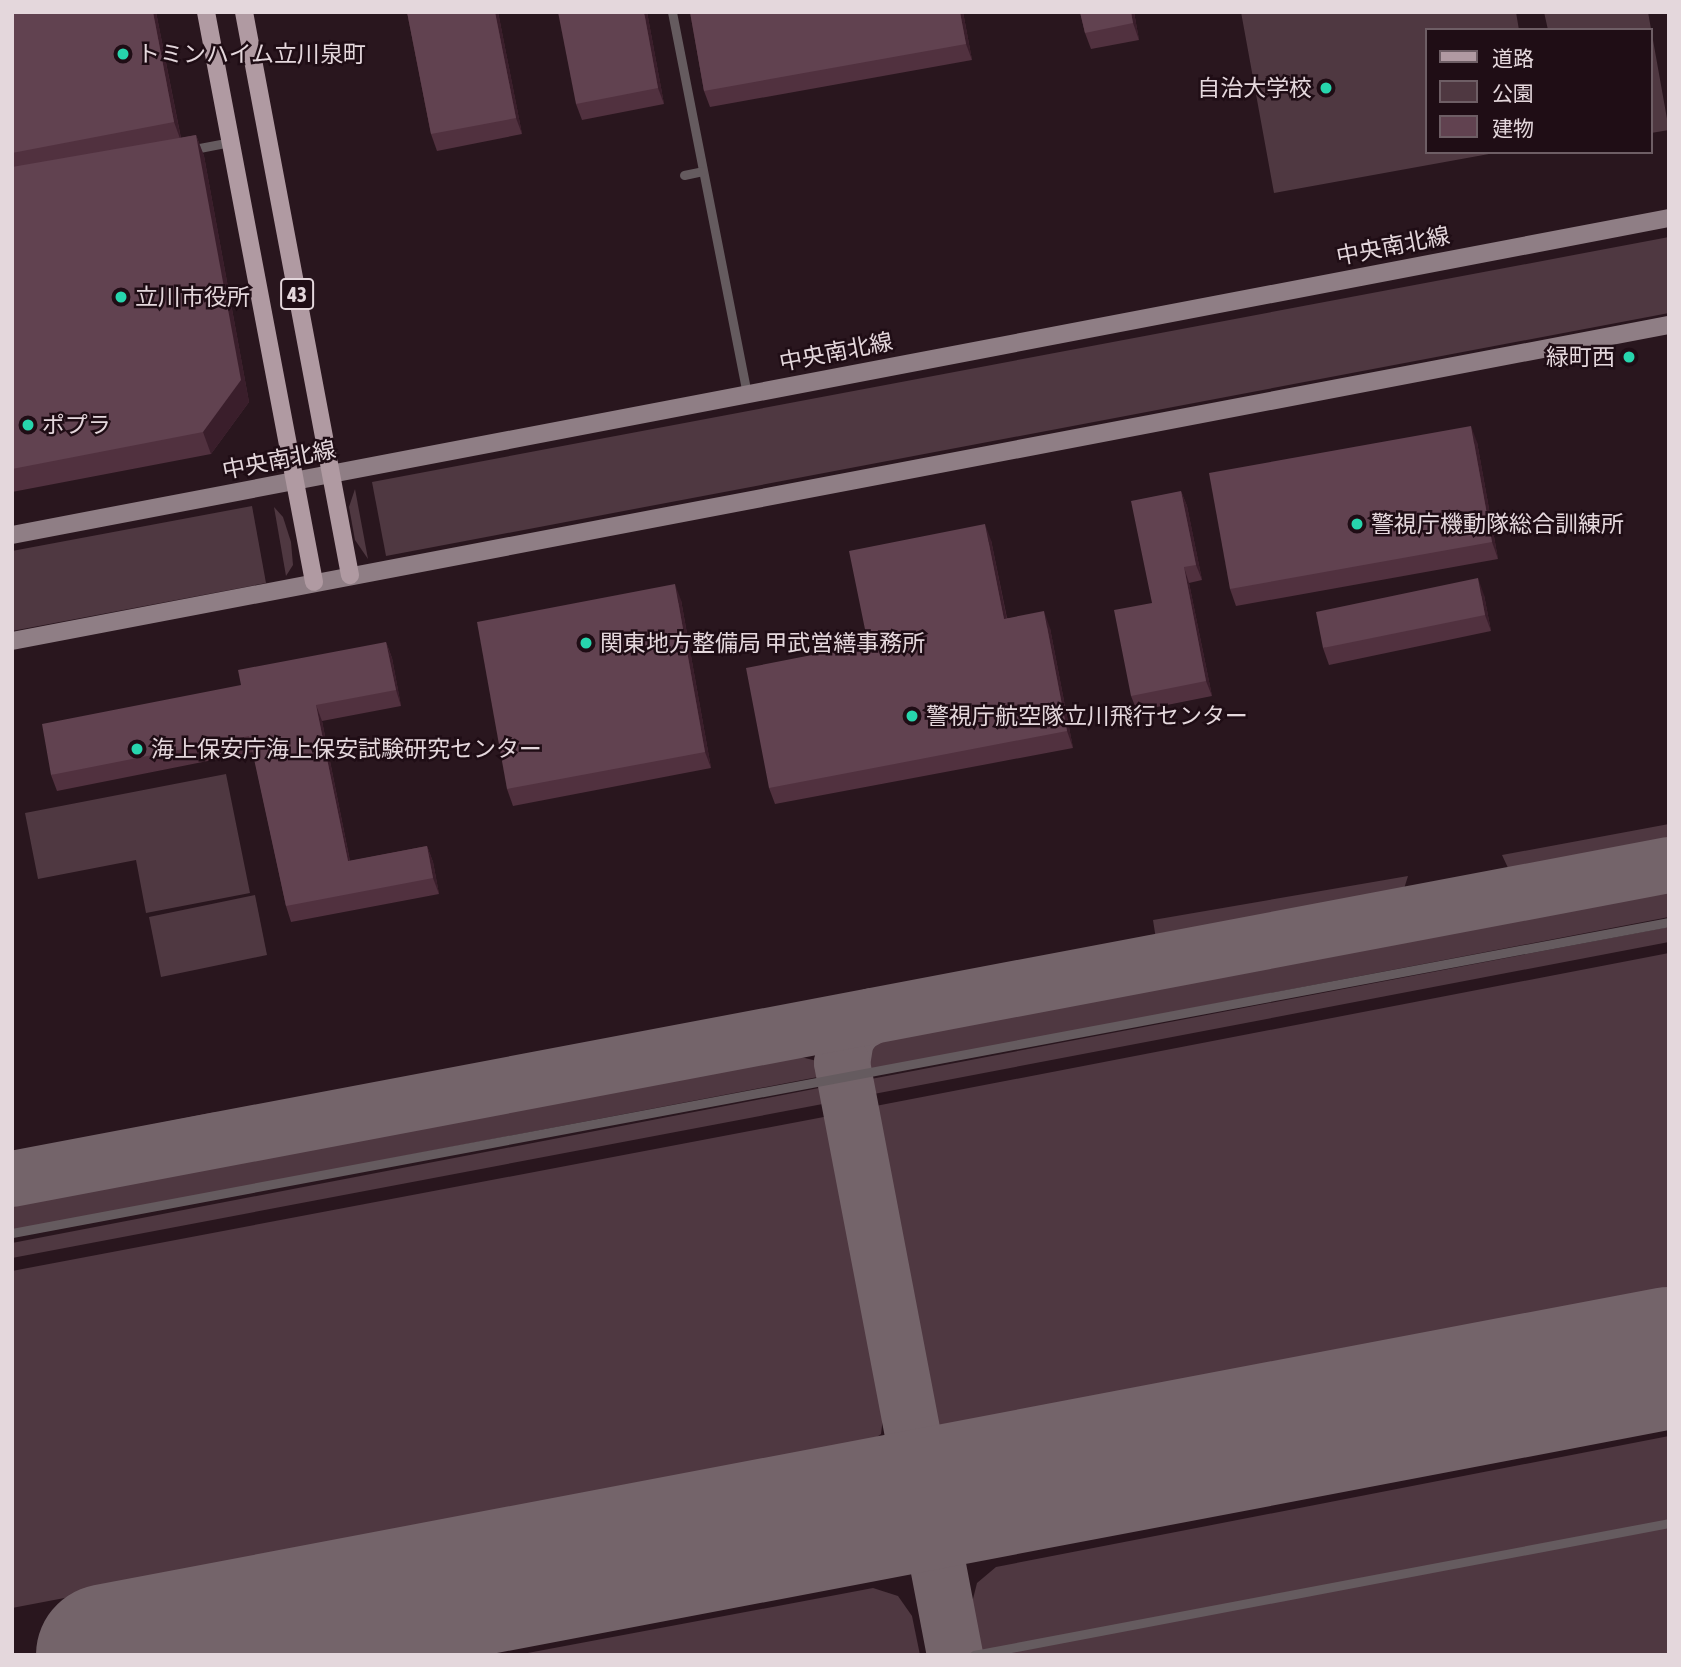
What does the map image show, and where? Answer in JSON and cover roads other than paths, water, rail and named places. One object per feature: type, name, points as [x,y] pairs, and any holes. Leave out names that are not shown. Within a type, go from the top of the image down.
[{"type":"main road","name":"43","points":[[206,12],[314,582]]},
{"type":"main road","name":"43","points":[[244,12],[350,575]]},
{"type":"main road","name":"中央南北線","points":[[12,536],[1669,218]]},
{"type":"main road","points":[[12,640],[1669,325]]},
{"type":"lane","points":[[672,12],[747,394]]},
{"type":"lane","points":[[183,151],[231,142]]},
{"type":"lane","points":[[684,176],[703,171]]},
{"type":"lane","points":[[12,1233],[1669,922]]},
{"type":"lane","points":[[974,1655],[1669,1523]]},
{"type":"place","name":"トミンハイム立川泉町","points":[[123,54]]},
{"type":"place","name":"自治大学校","points":[[1326,88]]},
{"type":"place","name":"立川市役所","points":[[121,297]]},
{"type":"place","name":"緑町西","points":[[1629,357]]},
{"type":"place","name":"ポプラ","points":[[28,425]]},
{"type":"place","name":"警視庁機動隊総合訓練所","points":[[1357,524]]},
{"type":"place","name":"関東地方整備局 甲武営繕事務所","points":[[586,643]]},
{"type":"place","name":"警視庁航空隊立川飛行センター","points":[[912,716]]},
{"type":"place","name":"海上保安庁海上保安試験研究センター","points":[[137,749]]}]
